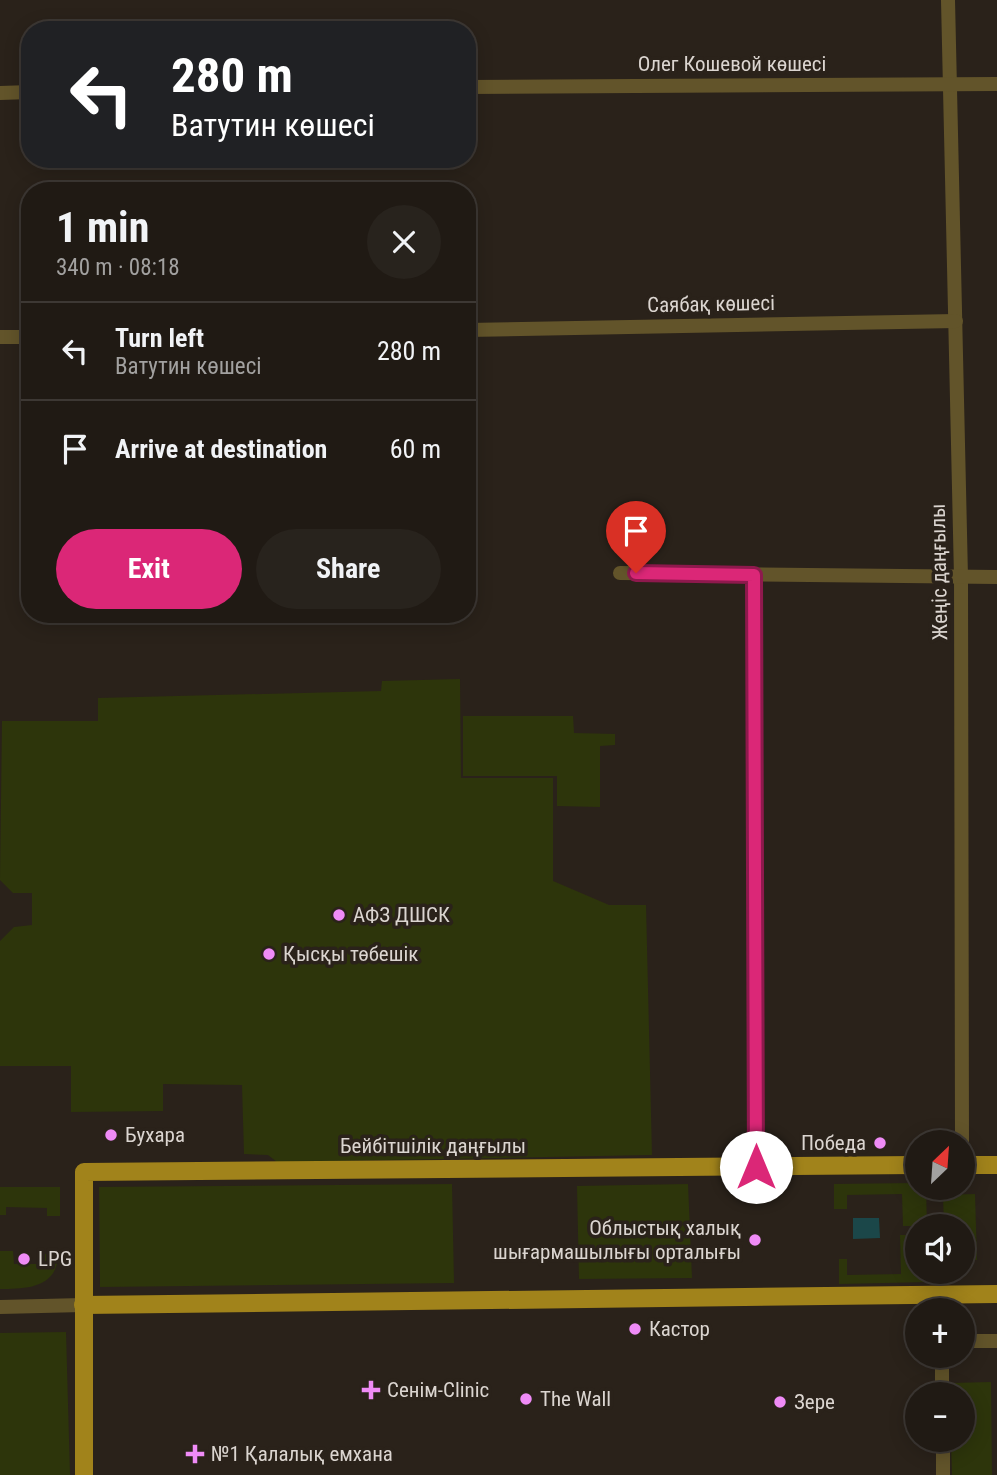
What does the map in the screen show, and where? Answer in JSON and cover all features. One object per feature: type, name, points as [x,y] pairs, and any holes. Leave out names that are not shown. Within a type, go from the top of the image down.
[{"type":"main road","name":"Бейбітшілік даңғылы","points":[[83,1305],[84,1172],[905,1165]]},
{"type":"main road","points":[[975,1165],[997,1165]]},
{"type":"main road","points":[[972,1298],[997,1294]]},
{"type":"main road","points":[[84,1475],[83,1305],[905,1303]]},
{"type":"street","name":"Жеңіс даңғылы","points":[[948,0],[961,577],[961,1130]]},
{"type":"street","name":"Олег Кошевой көшесі","points":[[476,87],[997,84]]},
{"type":"street","points":[[0,93],[21,92]]},
{"type":"street","name":"Саябақ көшесі","points":[[476,330],[956,321]]},
{"type":"street","points":[[0,337],[21,337]]},
{"type":"street","points":[[620,573],[997,577]]},
{"type":"street","points":[[754,575],[756,1167]]},
{"type":"street","points":[[0,1307],[83,1305]]},
{"type":"street","points":[[975,1341],[997,1341]]},
{"type":"street","points":[[943,1452],[943,1475]]},
{"type":"green space","name":"АФЗ ДШСК","points":[[460,679],[461,778],[553,778],[553,881],[609,905],[646,905],[652,1155],[277,1162],[268,1155],[244,1154],[242,1085],[163,1084],[163,1111],[71,1112],[71,1066],[0,1066],[0,941],[14,927],[32,925],[32,893],[13,893],[0,880],[2,721],[98,721],[98,698],[381,691],[382,681]]},
{"type":"green space","points":[[463,716],[573,716],[574,733],[615,734],[615,745],[600,746],[600,807],[557,806],[557,776],[463,776]]},
{"type":"green space","points":[[905,1183],[905,1200],[926,1200],[927,1214],[905,1214],[903,1226],[902,1194],[847,1195],[847,1209],[834,1209],[834,1184]]},
{"type":"green space","points":[[452,1184],[454,1283],[100,1287],[99,1187]]},
{"type":"green space","points":[[688,1184],[692,1278],[579,1279],[577,1186]]},
{"type":"green space","points":[[0,1187],[60,1187],[60,1216],[47,1216],[47,1208],[6,1207],[6,1215],[0,1215]]},
{"type":"green space","points":[[975,1194],[977,1260],[975,1214],[944,1214],[943,1200],[975,1200]]},
{"type":"green space","points":[[900,1235],[905,1235],[905,1283],[839,1284],[839,1259],[847,1259],[847,1275],[901,1274]]},
{"type":"green space","points":[[0,1251],[13,1251],[14,1264],[37,1264],[37,1254],[58,1254],[57,1265],[53,1274],[39,1284],[0,1289]]},
{"type":"green space","points":[[66,1332],[70,1475],[0,1475],[0,1333]]},
{"type":"green space","points":[[975,1382],[991,1382],[992,1475],[952,1475],[951,1452],[975,1452]]},
{"type":"water","points":[[853,1218],[879,1218],[880,1238],[853,1239]]},
{"type":"place","name":"АФЗ ДШСК","points":[[339,915]]},
{"type":"place","name":"Қысқы төбешік","points":[[269,954]]},
{"type":"place","name":"Бухара","points":[[111,1135]]},
{"type":"place","name":"Победа","points":[[880,1143]]},
{"type":"place","name":"Облыстық халық шығармашылығы орталығы","points":[[755,1240]]},
{"type":"place","name":"LPG","points":[[24,1259]]},
{"type":"place","name":"Кастор","points":[[635,1329]]},
{"type":"place","name":"Сенім-Clinic","points":[[371,1390]]},
{"type":"place","name":"The Wall","points":[[526,1399]]},
{"type":"place","name":"Зере","points":[[780,1402]]},
{"type":"place","name":"№1 Қалалық емхана","points":[[195,1454]]},
{"type":"route","points":[[636,573],[754,575],[756,1167]]}]
